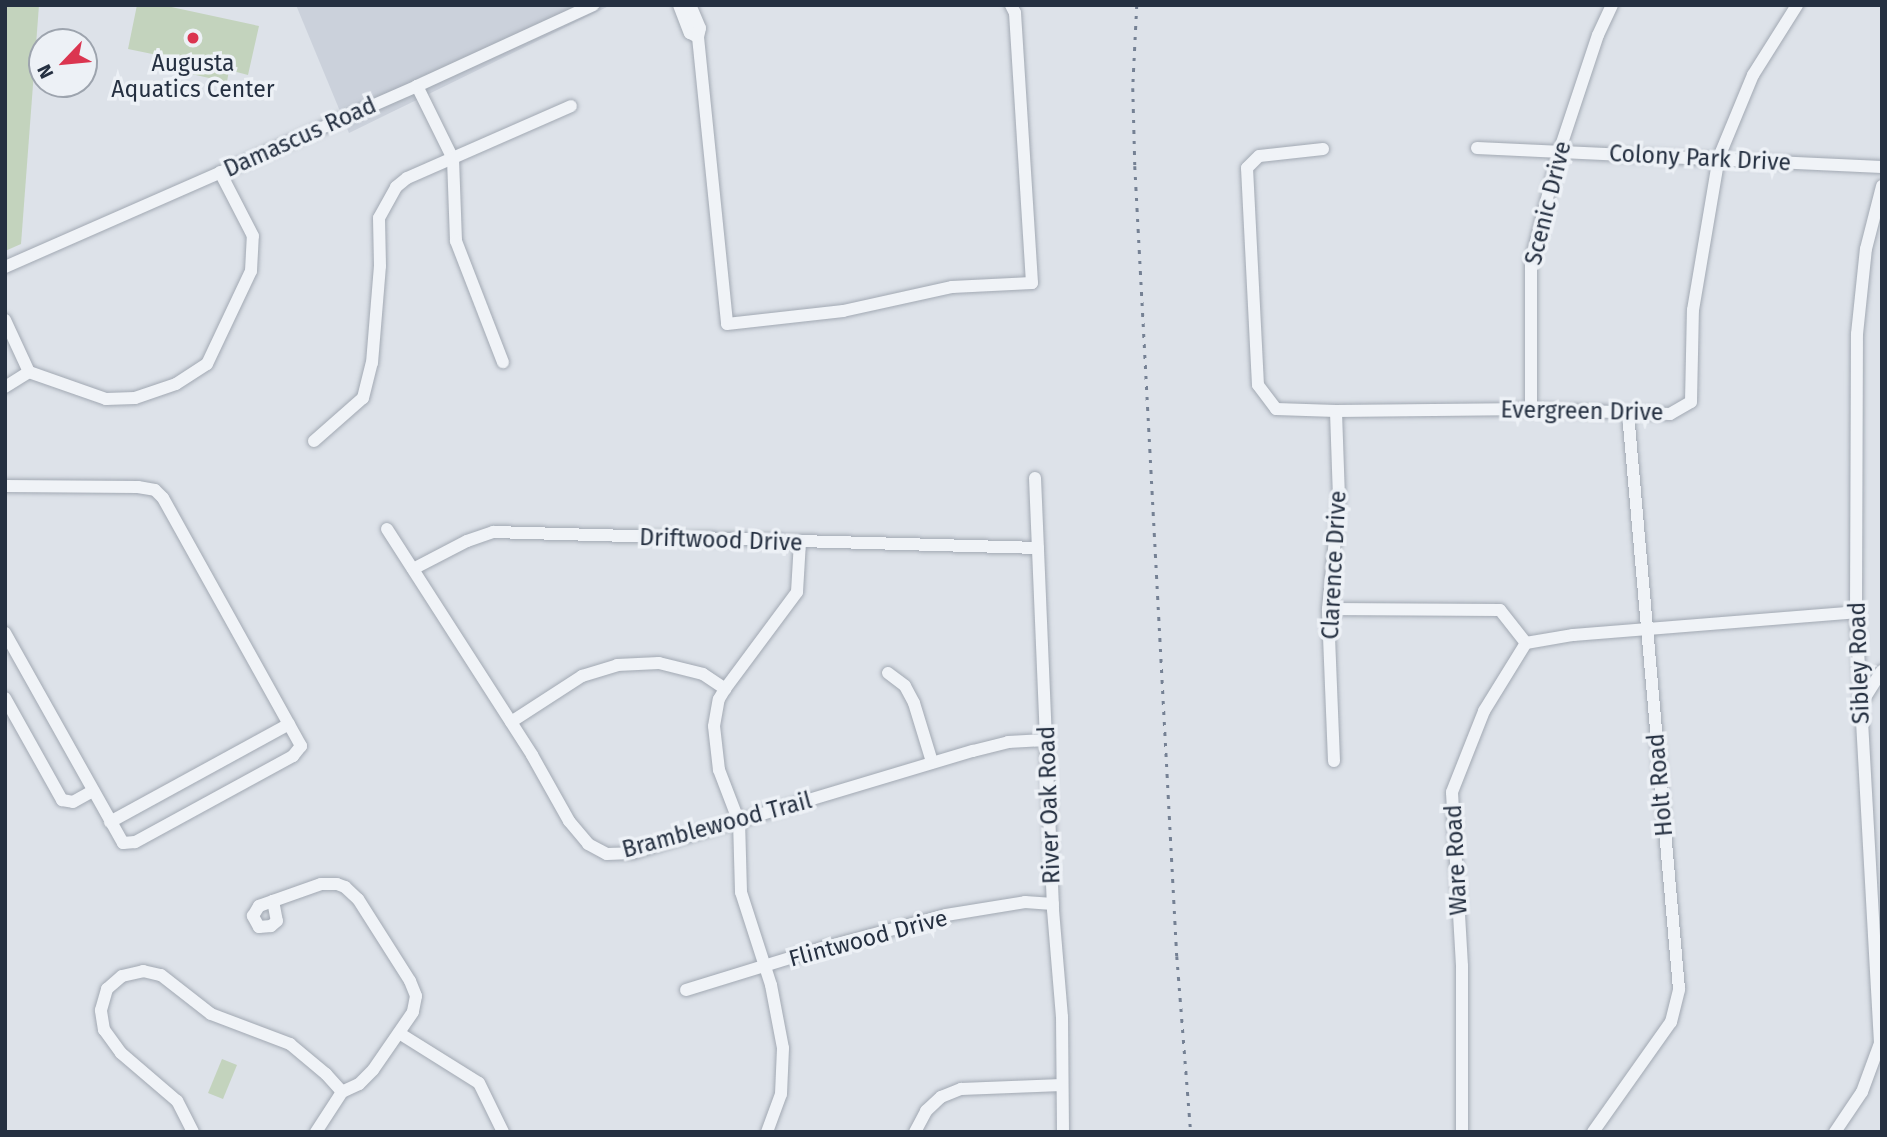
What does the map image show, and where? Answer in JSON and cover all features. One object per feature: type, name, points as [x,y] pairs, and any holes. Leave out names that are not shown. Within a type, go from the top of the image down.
[{"type":"street","name":"Damascus Road","points":[[5,267],[417,86],[593,5]]},
{"type":"street","points":[[679,5],[690,33],[698,37]]},
{"type":"street","points":[[690,5],[700,28],[698,37],[727,324],[843,311],[951,287],[1032,283],[1015,13],[1012,5]]},
{"type":"street","name":"Scenic Drive","points":[[1531,409],[1531,261],[1559,152],[1598,35],[1612,5]]},
{"type":"street","name":"Evergreen Drive","points":[[1323,149],[1259,156],[1247,168],[1258,385],[1276,409],[1531,409],[1671,414],[1691,402],[1693,310],[1718,158],[1753,75],[1797,5]]},
{"type":"street","points":[[417,86],[453,159],[457,241],[503,362]]},
{"type":"street","points":[[314,441],[363,398],[372,363],[380,266],[379,218],[396,187],[407,178],[571,106]]},
{"type":"street","name":"Colony Park Drive","points":[[1477,148],[1882,167]]},
{"type":"street","points":[[5,320],[29,372],[106,399],[135,398],[176,384],[207,364],[251,271],[253,236],[220,172]]},
{"type":"street","name":"Sibley Road","points":[[1835,1132],[1862,1092],[1881,1041],[1856,612],[1857,334],[1866,249],[1882,186]]},
{"type":"street","points":[[5,387],[29,372]]},
{"type":"street","name":"Clarence Drive","points":[[1334,761],[1328,609],[1339,498],[1336,411]]},
{"type":"street","name":"Holt Road","points":[[1593,1132],[1671,1022],[1679,989],[1628,413]]},
{"type":"street","name":"River Oak Road","points":[[1035,478],[1052,904],[1062,1017],[1063,1132]]},
{"type":"street","points":[[5,486],[138,487],[155,490],[163,498],[301,746],[293,756],[148,836],[135,842],[124,843],[5,633]]},
{"type":"street","name":"Bramblewood Trail","points":[[387,528],[511,722],[569,821],[588,844],[607,854],[632,853],[932,762],[1008,742],[1047,740]]},
{"type":"street","name":"Driftwood Drive","points":[[413,569],[467,541],[492,532],[1038,548]]},
{"type":"street","points":[[767,1132],[780,1094],[783,1048],[765,967],[741,892],[739,822],[719,770],[714,747],[714,726],[719,699],[797,592],[800,542]]},
{"type":"street","points":[[1328,609],[1500,611],[1526,643],[1573,635],[1856,612]]},
{"type":"street","name":"Ware Road","points":[[1462,1132],[1462,965],[1452,792],[1484,711],[1526,643]]},
{"type":"street","points":[[511,722],[582,676],[617,665],[659,663],[703,674],[725,690]]},
{"type":"street","points":[[1861,705],[1882,671]]},
{"type":"street","points":[[888,673],[905,686],[914,703],[932,762]]},
{"type":"street","points":[[5,698],[62,800],[73,802],[93,791]]},
{"type":"street","points":[[110,822],[289,724]]},
{"type":"street","points":[[273,901],[328,883],[337,884],[352,892],[414,988],[415,1004],[399,1033],[373,1070],[359,1084],[342,1092],[316,1132]]},
{"type":"street","name":"Flintwood Drive","points":[[685,990],[946,915],[1025,902],[1052,904]]},
{"type":"street","points":[[193,1132],[177,1101],[121,1053],[104,1030],[102,1010],[107,989],[122,976],[143,971],[161,975],[211,1014],[290,1044],[326,1074],[342,1092]]},
{"type":"street","points":[[399,1033],[479,1083],[503,1132]]},
{"type":"street","points":[[915,1132],[926,1111],[941,1097],[961,1088],[1062,1085]]},
{"type":"shaded area","points":[[296,5],[611,5],[349,133]]},
{"type":"green space","points":[[5,5],[39,5],[37,28],[28,28],[28,98],[32,98],[21,244],[5,251]]},
{"type":"green space","name":"Augusta Aquatics Center","points":[[137,5],[162,5],[259,26],[248,75],[229,70],[227,82],[160,67],[162,56],[128,49]]},
{"type":"green space","points":[[222,1059],[237,1065],[223,1099],[208,1093]]},
{"type":"railway","points":[[1137,5],[1133,88],[1135,166],[1177,956],[1191,1132]]},
{"type":"place","name":"Augusta Aquatics Center","points":[[193,38]]}]
